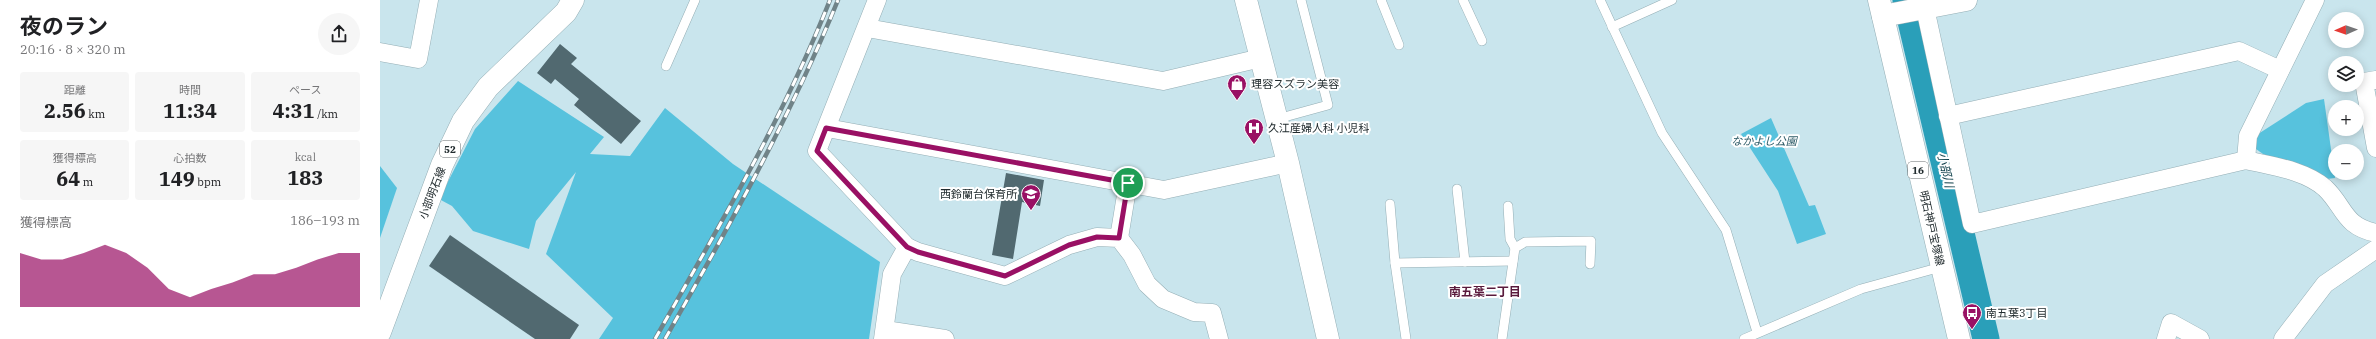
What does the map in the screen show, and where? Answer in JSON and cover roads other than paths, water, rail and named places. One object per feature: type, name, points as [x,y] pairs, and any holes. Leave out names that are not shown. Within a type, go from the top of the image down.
[{"type":"main road","name":"小部明石線","points":[[380,332],[442,165],[463,121],[488,87],[566,12],[573,0]]},
{"type":"main road","points":[[1246,0],[1288,163],[1328,339]]},
{"type":"main road","points":[[1886,10],[1925,8],[1966,0]]},
{"type":"main road","name":"明石神戸宝塚線","points":[[1886,10],[1941,267],[1959,339]]},
{"type":"street","points":[[380,52],[418,59],[429,0]]},
{"type":"street","points":[[877,0],[817,151],[907,247],[918,252],[1005,276],[1069,245],[1097,237],[1119,238]]},
{"type":"street","points":[[2246,160],[2248,136],[2315,0]]},
{"type":"street","points":[[1925,8],[1972,224],[2246,160],[2279,168],[2307,178],[2324,188],[2346,217],[2361,230],[2376,234]]},
{"type":"street","points":[[867,28],[1163,81],[1261,58]]},
{"type":"street","points":[[1948,116],[2239,51],[2280,70]]},
{"type":"street","points":[[2376,80],[2364,82],[2376,148]]},
{"type":"street","points":[[826,128],[1164,190],[1288,163]]},
{"type":"street","points":[[1128,183],[1119,238],[1132,255],[1147,284],[1163,299],[1194,312],[1212,314],[1219,339]]},
{"type":"street","points":[[907,247],[892,274],[884,334],[944,339]]},
{"type":"street","points":[[2284,339],[2325,284],[2376,249]]},
{"type":"street","points":[[2166,339],[2171,323],[2200,339]]},
{"type":"lane","points":[[666,66],[695,0]]},
{"type":"lane","points":[[1276,119],[1328,105],[1301,0]]},
{"type":"lane","points":[[1381,0],[1399,45]]},
{"type":"lane","points":[[1463,0],[1482,41]]},
{"type":"lane","points":[[1600,0],[1662,133],[1726,230],[1757,332]]},
{"type":"lane","points":[[1612,27],[1672,0]]},
{"type":"lane","points":[[1457,189],[1465,262]]},
{"type":"lane","points":[[1390,204],[1395,263],[1406,339]]},
{"type":"lane","points":[[1502,339],[1515,248],[1510,239],[1508,206]]},
{"type":"lane","points":[[1515,248],[1525,242],[1591,241],[1590,264]]},
{"type":"lane","points":[[1395,263],[1513,261]]},
{"type":"lane","points":[[1744,339],[1757,332],[1861,289],[1941,267]]},
{"type":"waterway","name":"小部川","points":[[1906,0],[1986,339]]},
{"type":"railway","points":[[655,339],[726,214],[771,130],[812,44],[830,0]]},
{"type":"railway","points":[[665,339],[735,214],[779,130],[800,87],[838,0]]},
{"type":"place","name":"理容スズラン美容","points":[[1237,101]]},
{"type":"place","name":"久江産婦人科 小児科","points":[[1254,145]]},
{"type":"place","name":"西鈴蘭台保育所","points":[[1031,211]]},
{"type":"place","name":"南五葉3丁目","points":[[1972,330]]},
{"type":"district","name":"南五葉二丁目","points":[[1485,291]]},
{"type":"park label","name":"なかよし公園","points":[[1764,141]]}]
